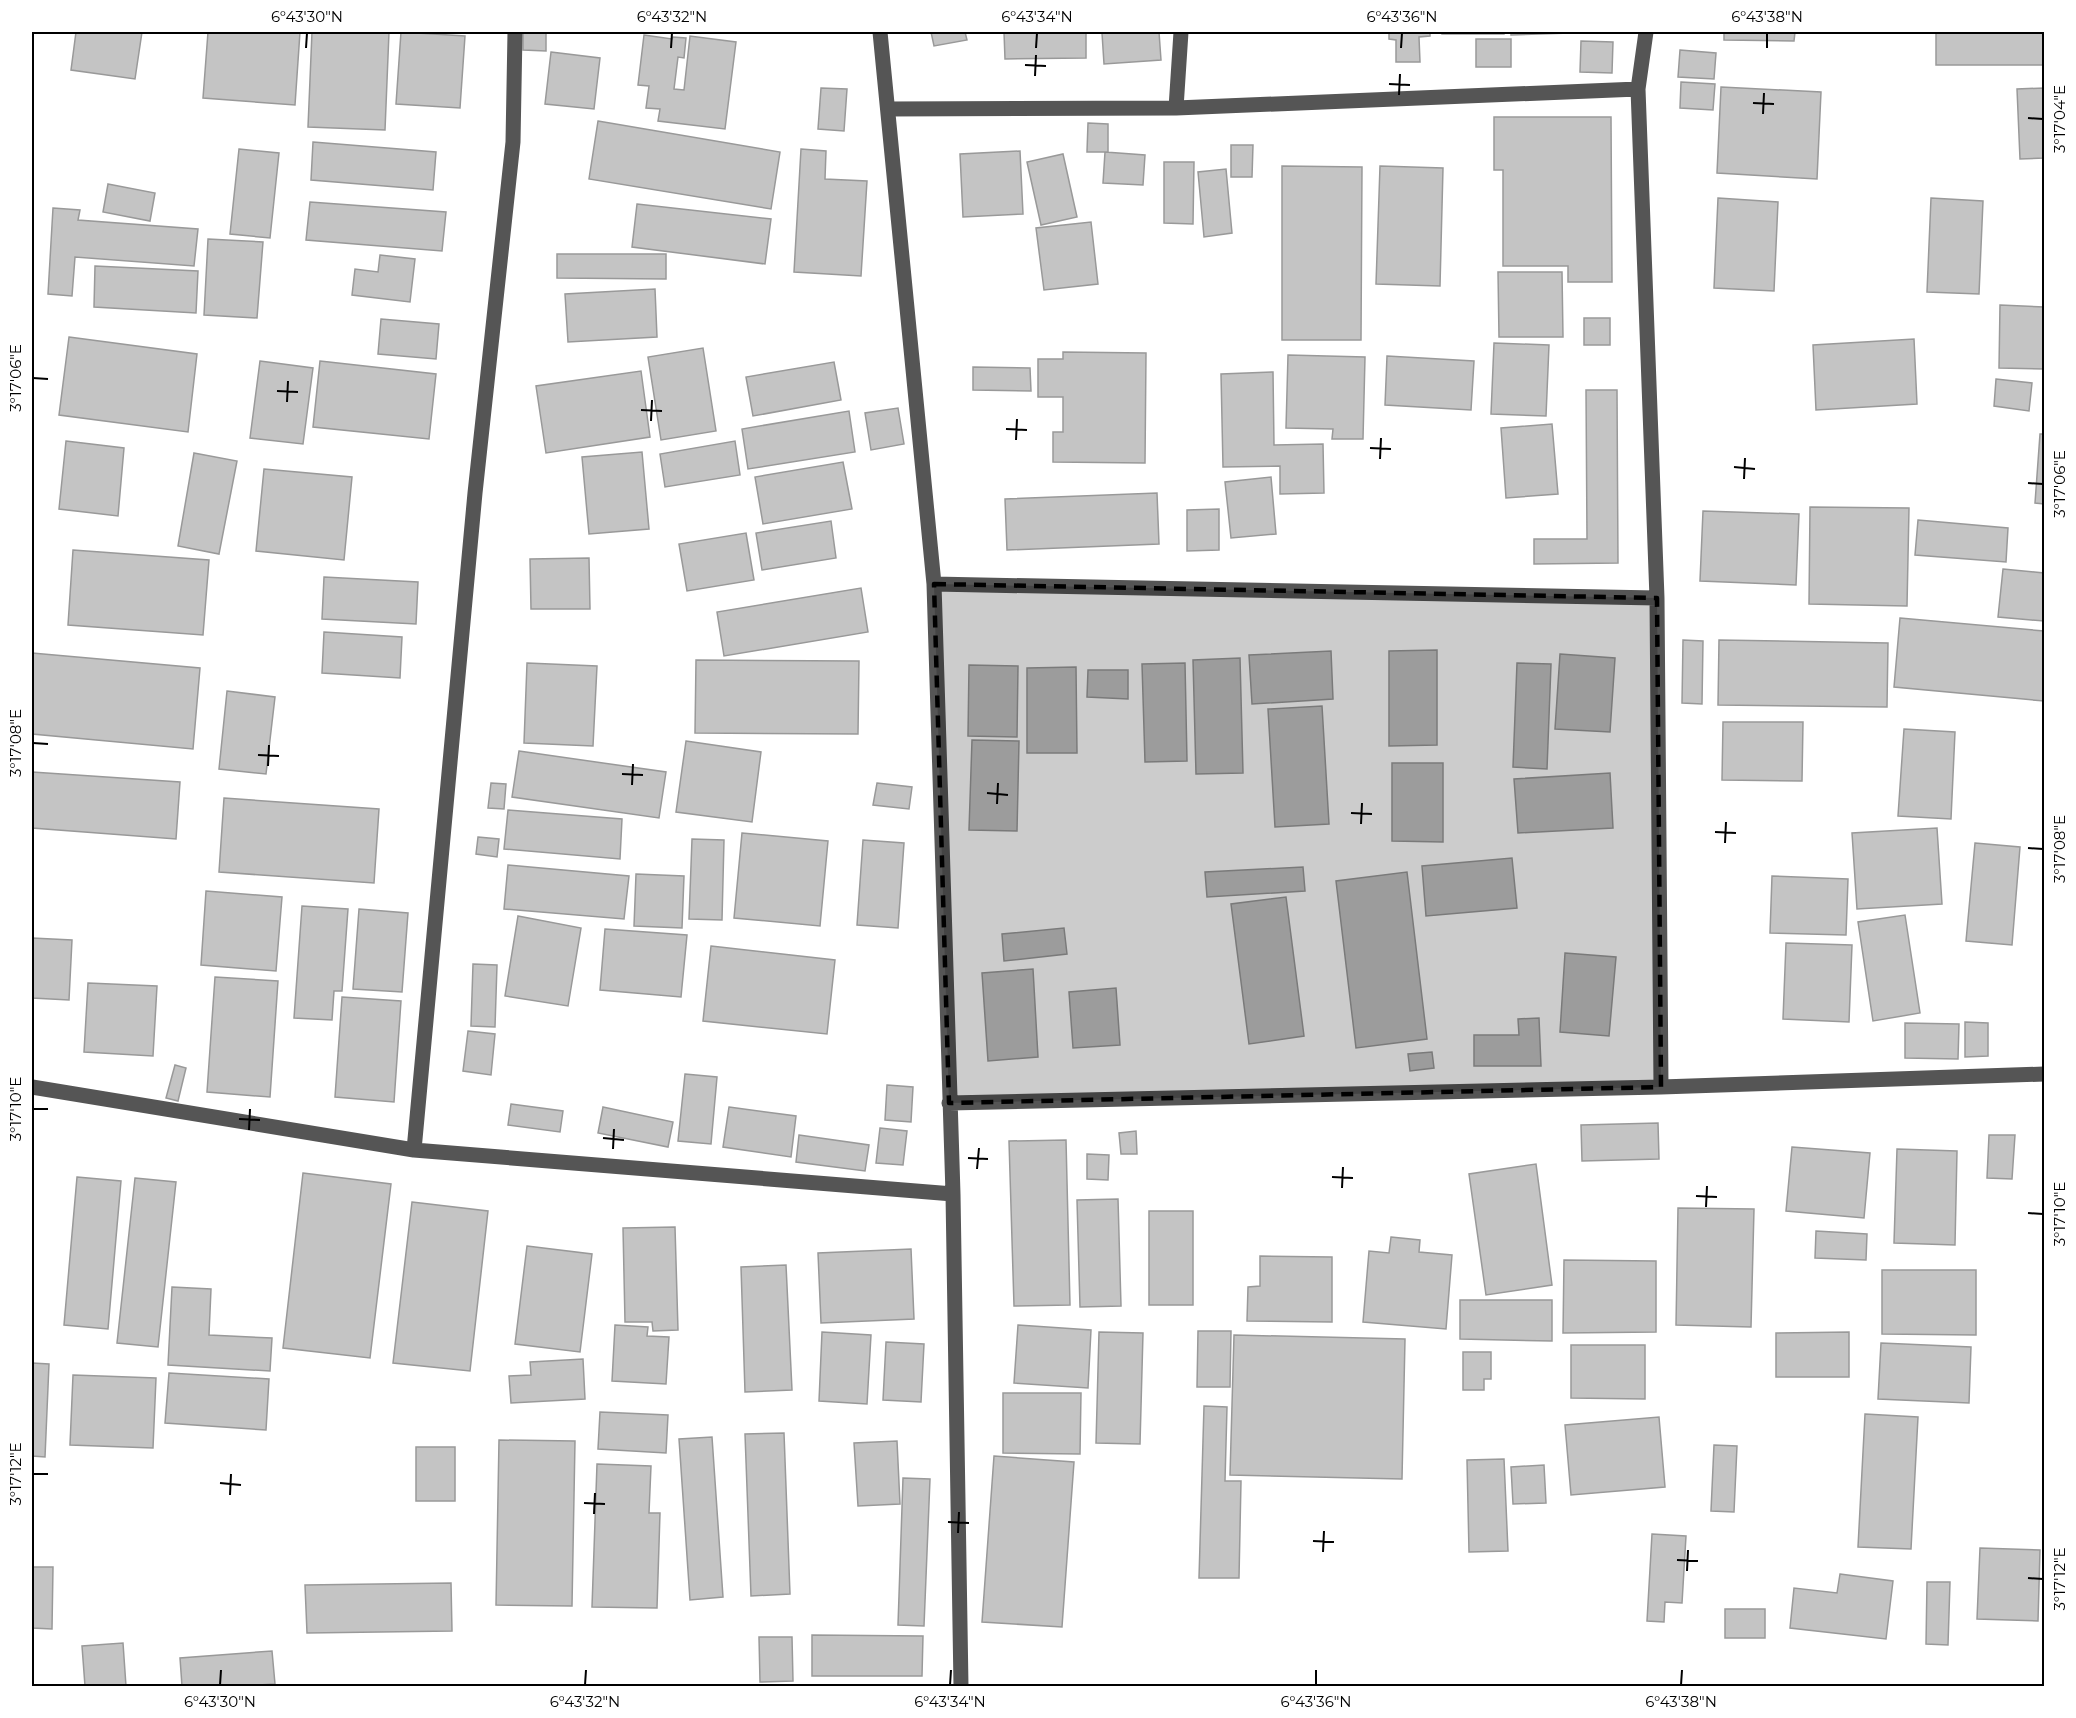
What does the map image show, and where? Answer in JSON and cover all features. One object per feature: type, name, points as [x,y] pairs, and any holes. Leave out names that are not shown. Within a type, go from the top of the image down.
[{"type":"street","points":[[414,1150],[475,493],[513,142],[515,32]]},
{"type":"street","points":[[880,32],[934,584],[953,1194],[961,1686]]},
{"type":"street","points":[[1176,108],[1181,32]]},
{"type":"street","points":[[1646,32],[1638,89],[1658,598],[1661,1087]]},
{"type":"street","points":[[888,109],[1176,108],[1638,89]]},
{"type":"street","points":[[934,584],[1658,598]]},
{"type":"street","points":[[949,1103],[1661,1087],[2044,1074]]},
{"type":"street","points":[[32,1087],[414,1150],[953,1194]]},
{"type":"highlighted area","points":[[934,584],[1657,598],[1661,1087],[949,1103]]},
{"type":"building","points":[[76,32],[142,32],[135,79],[71,70]]},
{"type":"building","points":[[208,32],[300,32],[295,105],[203,98]]},
{"type":"building","points":[[312,32],[389,32],[385,130],[308,127]]},
{"type":"building","points":[[401,32],[465,36],[460,108],[396,104]]},
{"type":"building","points":[[523,32],[546,32],[546,51],[523,50]]},
{"type":"building","points":[[931,32],[965,32],[967,40],[934,46]]},
{"type":"building","points":[[1004,32],[1086,32],[1086,58],[1005,59]]},
{"type":"building","points":[[1159,32],[1161,60],[1104,64],[1102,33]]},
{"type":"building","points":[[1389,32],[1430,32],[1430,36],[1419,37],[1420,62],[1396,62],[1396,40],[1389,39]]},
{"type":"building","points":[[1442,32],[1504,32],[1504,34],[1442,34]]},
{"type":"building","points":[[1511,32],[1570,32],[1570,33],[1511,35]]},
{"type":"building","points":[[1724,32],[1795,32],[1794,41],[1724,40]]},
{"type":"building","points":[[1936,32],[2044,32],[2044,65],[1936,65]]},
{"type":"building","points":[[644,35],[672,39],[673,37],[686,38],[684,58],[678,57],[674,89],[684,90],[690,36],[736,42],[725,129],[658,121],[660,109],[646,108],[649,86],[638,85]]},
{"type":"building","points":[[1476,39],[1511,39],[1511,67],[1476,67]]},
{"type":"building","points":[[1581,41],[1613,42],[1612,73],[1580,72]]},
{"type":"building","points":[[1680,50],[1716,53],[1714,79],[1678,77]]},
{"type":"building","points":[[551,52],[600,58],[594,109],[545,104]]},
{"type":"building","points":[[1681,82],[1715,84],[1713,110],[1680,108]]},
{"type":"building","points":[[1721,87],[1821,92],[1817,179],[1717,173]]},
{"type":"building","points":[[821,88],[847,89],[844,131],[818,129]]},
{"type":"building","points":[[2044,88],[2044,158],[2020,159],[2017,89]]},
{"type":"building","points":[[1494,117],[1611,117],[1612,282],[1568,282],[1568,266],[1503,266],[1503,170],[1494,170]]},
{"type":"building","points":[[598,121],[780,152],[771,209],[589,179]]},
{"type":"building","points":[[1088,123],[1108,124],[1108,152],[1087,152]]},
{"type":"building","points":[[313,142],[436,152],[433,190],[311,180]]},
{"type":"building","points":[[1231,145],[1253,145],[1252,177],[1231,177]]},
{"type":"building","points":[[239,149],[279,153],[270,238],[230,234]]},
{"type":"building","points":[[801,149],[826,151],[825,179],[867,181],[861,276],[794,272]]},
{"type":"building","points":[[1020,151],[1023,214],[963,217],[960,154]]},
{"type":"building","points":[[1105,152],[1145,155],[1143,185],[1103,183]]},
{"type":"building","points":[[1063,154],[1077,217],[1041,225],[1027,162]]},
{"type":"building","points":[[1164,162],[1194,162],[1193,224],[1164,223]]},
{"type":"building","points":[[1282,166],[1362,167],[1361,340],[1282,340]]},
{"type":"building","points":[[1380,166],[1443,168],[1440,286],[1376,284]]},
{"type":"building","points":[[1226,169],[1232,233],[1204,237],[1198,172]]},
{"type":"building","points":[[108,184],[155,193],[150,221],[103,212]]},
{"type":"building","points":[[1718,198],[1778,202],[1774,291],[1714,288]]},
{"type":"building","points":[[1931,198],[1983,201],[1979,294],[1927,292]]},
{"type":"building","points":[[310,202],[446,212],[442,251],[306,240]]},
{"type":"building","points":[[637,204],[771,219],[765,264],[632,247]]},
{"type":"building","points":[[53,208],[80,210],[78,220],[198,229],[194,266],[75,257],[72,296],[48,294]]},
{"type":"building","points":[[1091,222],[1098,284],[1044,290],[1036,228]]},
{"type":"building","points":[[208,239],[263,242],[257,318],[204,315]]},
{"type":"building","points":[[557,254],[666,254],[666,279],[557,278]]},
{"type":"building","points":[[380,255],[415,259],[410,302],[352,295],[355,269],[378,272]]},
{"type":"building","points":[[95,266],[198,271],[196,313],[94,307]]},
{"type":"building","points":[[1498,272],[1562,272],[1563,337],[1499,337]]},
{"type":"building","points":[[655,289],[657,337],[568,342],[565,294]]},
{"type":"building","points":[[2000,305],[2044,307],[2044,369],[1999,368]]},
{"type":"building","points":[[1584,318],[1610,318],[1610,345],[1584,345]]},
{"type":"building","points":[[381,319],[439,324],[436,359],[378,354]]},
{"type":"building","points":[[69,337],[197,354],[188,432],[59,415]]},
{"type":"building","points":[[1914,339],[1917,404],[1816,410],[1813,345]]},
{"type":"building","points":[[1494,343],[1549,345],[1546,416],[1491,414]]},
{"type":"building","points":[[703,348],[716,431],[661,440],[648,357]]},
{"type":"building","points":[[1063,352],[1146,353],[1145,463],[1053,462],[1053,432],[1063,432],[1063,397],[1038,397],[1038,359],[1063,359]]},
{"type":"building","points":[[1288,355],[1365,357],[1363,439],[1332,439],[1333,429],[1286,428]]},
{"type":"building","points":[[1387,356],[1474,361],[1471,410],[1385,405]]},
{"type":"building","points":[[260,361],[313,368],[303,444],[250,438]]},
{"type":"building","points":[[320,361],[436,374],[429,439],[313,427]]},
{"type":"building","points":[[834,362],[841,400],[753,416],[746,377]]},
{"type":"building","points":[[973,367],[1030,368],[1031,391],[973,390]]},
{"type":"building","points":[[641,371],[650,437],[546,453],[536,386]]},
{"type":"building","points":[[1273,372],[1274,445],[1323,444],[1324,493],[1280,494],[1280,466],[1223,467],[1221,374]]},
{"type":"building","points":[[1996,379],[2032,383],[2029,411],[1994,406]]},
{"type":"building","points":[[1586,390],[1617,390],[1618,563],[1534,564],[1534,539],[1587,539]]},
{"type":"building","points":[[898,408],[904,444],[871,450],[865,413]]},
{"type":"building","points":[[849,411],[855,452],[748,469],[742,429]]},
{"type":"building","points":[[1552,424],[1558,494],[1506,498],[1501,428]]},
{"type":"building","points":[[2040,434],[2044,434],[2044,504],[2035,503]]},
{"type":"building","points":[[66,441],[124,448],[118,516],[59,509]]},
{"type":"building","points":[[735,441],[740,475],[665,487],[660,454]]},
{"type":"building","points":[[642,452],[649,529],[589,534],[582,457]]},
{"type":"building","points":[[194,453],[237,461],[219,554],[178,546]]},
{"type":"building","points":[[843,462],[852,509],[763,524],[755,477]]},
{"type":"building","points":[[264,469],[352,477],[344,560],[256,551]]},
{"type":"building","points":[[1271,477],[1276,534],[1231,538],[1225,482]]},
{"type":"building","points":[[1157,493],[1159,544],[1007,550],[1005,499]]},
{"type":"building","points":[[1810,507],[1909,508],[1907,606],[1809,604]]},
{"type":"building","points":[[1219,509],[1219,550],[1187,551],[1187,510]]},
{"type":"building","points":[[1703,511],[1799,514],[1796,585],[1700,581]]},
{"type":"building","points":[[1918,520],[2008,528],[2006,562],[1915,555]]},
{"type":"building","points":[[831,521],[836,558],[762,570],[756,533]]},
{"type":"building","points":[[746,533],[754,580],[687,591],[679,544]]},
{"type":"building","points":[[73,550],[209,560],[203,635],[68,625]]},
{"type":"building","points":[[589,558],[590,609],[531,609],[530,559]]},
{"type":"building","points":[[2003,569],[2044,573],[2044,621],[1998,617]]},
{"type":"building","points":[[324,577],[418,582],[416,624],[322,619]]},
{"type":"building","points":[[861,588],[868,632],[724,656],[717,612]]},
{"type":"building","points":[[1900,618],[2044,631],[2044,701],[1894,687]]},
{"type":"building","points":[[324,632],[402,637],[400,678],[322,673]]},
{"type":"building","points":[[1683,640],[1703,641],[1702,704],[1682,703]]},
{"type":"building","points":[[1719,640],[1888,643],[1887,707],[1718,705]]},
{"type":"building","points":[[1437,650],[1437,745],[1389,746],[1389,651]]},
{"type":"building","points":[[1331,651],[1333,699],[1252,704],[1249,655]]},
{"type":"building","points":[[32,653],[200,668],[193,749],[32,734]]},
{"type":"building","points":[[1560,654],[1615,658],[1610,732],[1555,729]]},
{"type":"building","points":[[1240,658],[1243,773],[1196,774],[1193,660]]},
{"type":"building","points":[[696,660],[859,661],[858,734],[695,733]]},
{"type":"building","points":[[527,663],[597,666],[593,746],[524,743]]},
{"type":"building","points":[[1185,663],[1187,761],[1145,762],[1142,664]]},
{"type":"building","points":[[1517,663],[1551,664],[1547,769],[1513,767]]},
{"type":"building","points":[[969,665],[1018,666],[1017,737],[968,736]]},
{"type":"building","points":[[1076,667],[1077,753],[1027,753],[1027,668]]},
{"type":"building","points":[[1088,670],[1128,670],[1128,699],[1087,697]]},
{"type":"building","points":[[227,691],[275,697],[266,774],[219,769]]},
{"type":"building","points":[[1322,706],[1329,824],[1275,827],[1268,709]]},
{"type":"building","points":[[1723,722],[1803,722],[1802,781],[1722,780]]},
{"type":"building","points":[[1904,729],[1955,732],[1951,819],[1898,816]]},
{"type":"building","points":[[972,740],[1019,741],[1017,831],[969,830]]},
{"type":"building","points":[[686,741],[761,752],[752,822],[676,812]]},
{"type":"building","points":[[519,751],[666,772],[659,818],[512,797]]},
{"type":"building","points":[[1392,763],[1443,763],[1443,842],[1392,841]]},
{"type":"building","points":[[32,772],[180,782],[176,839],[32,828]]},
{"type":"building","points":[[1610,773],[1613,828],[1518,833],[1514,779]]},
{"type":"building","points":[[491,783],[506,784],[504,809],[488,808]]},
{"type":"building","points":[[877,783],[912,787],[909,809],[873,805]]},
{"type":"building","points":[[224,798],[379,809],[374,883],[219,872]]},
{"type":"building","points":[[508,810],[622,819],[620,859],[504,849]]},
{"type":"building","points":[[1937,828],[1942,904],[1857,909],[1852,833]]},
{"type":"building","points":[[742,833],[828,841],[820,926],[734,918]]},
{"type":"building","points":[[478,837],[499,839],[497,857],[476,854]]},
{"type":"building","points":[[692,839],[724,840],[722,920],[689,919]]},
{"type":"building","points":[[863,840],[904,843],[898,928],[857,925]]},
{"type":"building","points":[[1975,843],[2020,847],[2012,945],[1966,941]]},
{"type":"building","points":[[1512,858],[1517,908],[1426,916],[1422,866]]},
{"type":"building","points":[[508,865],[629,876],[624,919],[504,909]]},
{"type":"building","points":[[1303,867],[1305,891],[1207,897],[1205,872]]},
{"type":"building","points":[[1407,872],[1427,1039],[1356,1048],[1336,881]]},
{"type":"building","points":[[636,874],[684,876],[682,928],[634,926]]},
{"type":"building","points":[[1772,876],[1848,879],[1846,935],[1770,933]]},
{"type":"building","points":[[206,891],[282,897],[276,971],[201,965]]},
{"type":"building","points":[[1286,897],[1304,1036],[1249,1044],[1231,904]]},
{"type":"building","points":[[302,906],[348,909],[342,991],[334,991],[332,1020],[294,1018]]},
{"type":"building","points":[[359,909],[408,913],[402,992],[353,989]]},
{"type":"building","points":[[1905,915],[1920,1013],[1873,1021],[1858,922]]},
{"type":"building","points":[[518,916],[581,928],[568,1006],[505,996]]},
{"type":"building","points":[[1064,928],[1067,954],[1004,961],[1002,934]]},
{"type":"building","points":[[605,929],[687,935],[681,997],[600,990]]},
{"type":"building","points":[[32,938],[72,940],[69,1000],[32,998]]},
{"type":"building","points":[[1786,943],[1852,945],[1849,1022],[1783,1019]]},
{"type":"building","points":[[711,946],[835,960],[827,1034],[703,1021]]},
{"type":"building","points":[[1565,953],[1616,957],[1609,1036],[1560,1032]]},
{"type":"building","points":[[473,964],[497,965],[495,1027],[471,1026]]},
{"type":"building","points":[[1033,969],[1038,1057],[988,1061],[982,973]]},
{"type":"building","points":[[215,977],[278,981],[270,1097],[207,1092]]},
{"type":"building","points":[[88,983],[157,986],[153,1056],[84,1052]]},
{"type":"building","points":[[1116,988],[1120,1045],[1073,1048],[1069,992]]},
{"type":"building","points":[[342,997],[401,1001],[394,1102],[335,1097]]},
{"type":"building","points":[[1539,1018],[1541,1066],[1474,1066],[1474,1035],[1519,1035],[1518,1019]]},
{"type":"building","points":[[1965,1022],[1988,1023],[1988,1056],[1965,1057]]},
{"type":"building","points":[[1905,1023],[1959,1024],[1958,1059],[1905,1058]]},
{"type":"building","points":[[468,1031],[495,1034],[491,1075],[463,1071]]},
{"type":"building","points":[[1432,1052],[1434,1068],[1410,1071],[1408,1054]]},
{"type":"building","points":[[175,1065],[186,1068],[178,1101],[166,1098]]},
{"type":"building","points":[[685,1074],[717,1077],[711,1144],[678,1141]]},
{"type":"building","points":[[887,1085],[913,1087],[911,1122],[885,1120]]},
{"type":"building","points":[[511,1104],[563,1111],[560,1132],[508,1125]]},
{"type":"building","points":[[603,1107],[673,1122],[668,1147],[598,1133]]},
{"type":"building","points":[[729,1107],[796,1116],[791,1157],[723,1147]]},
{"type":"building","points":[[1658,1123],[1659,1159],[1582,1161],[1581,1125]]},
{"type":"building","points":[[880,1128],[907,1131],[903,1165],[876,1163]]},
{"type":"building","points":[[1136,1131],[1137,1154],[1121,1154],[1119,1133]]},
{"type":"building","points":[[799,1135],[869,1145],[865,1171],[796,1162]]},
{"type":"building","points":[[1989,1135],[2015,1135],[2012,1179],[1987,1178]]},
{"type":"building","points":[[1066,1140],[1070,1305],[1014,1306],[1009,1141]]},
{"type":"building","points":[[1792,1147],[1870,1153],[1864,1218],[1786,1211]]},
{"type":"building","points":[[1897,1149],[1957,1151],[1955,1245],[1894,1243]]},
{"type":"building","points":[[1087,1154],[1109,1155],[1108,1180],[1087,1179]]},
{"type":"building","points":[[1536,1164],[1552,1285],[1486,1295],[1469,1174]]},
{"type":"building","points":[[303,1173],[391,1184],[370,1358],[283,1348]]},
{"type":"building","points":[[77,1177],[121,1181],[108,1329],[64,1325]]},
{"type":"building","points":[[135,1178],[176,1182],[158,1347],[117,1343]]},
{"type":"building","points":[[1118,1199],[1121,1306],[1080,1307],[1077,1200]]},
{"type":"building","points":[[412,1202],[488,1211],[470,1371],[393,1363]]},
{"type":"building","points":[[1678,1208],[1754,1209],[1751,1327],[1676,1325]]},
{"type":"building","points":[[1149,1211],[1193,1211],[1193,1305],[1149,1305]]},
{"type":"building","points":[[675,1227],[678,1330],[653,1331],[652,1322],[625,1322],[623,1228]]},
{"type":"building","points":[[1816,1231],[1867,1234],[1866,1260],[1815,1258]]},
{"type":"building","points":[[1391,1237],[1420,1240],[1419,1252],[1452,1255],[1446,1329],[1363,1322],[1369,1251],[1389,1253]]},
{"type":"building","points":[[527,1246],[592,1254],[580,1352],[515,1344]]},
{"type":"building","points":[[911,1249],[914,1319],[821,1323],[818,1253]]},
{"type":"building","points":[[1260,1256],[1332,1257],[1332,1322],[1247,1321],[1248,1287],[1260,1286]]},
{"type":"building","points":[[1564,1260],[1656,1261],[1656,1332],[1563,1333]]},
{"type":"building","points":[[786,1265],[792,1390],[745,1392],[741,1267]]},
{"type":"building","points":[[1882,1270],[1976,1270],[1976,1335],[1882,1334]]},
{"type":"building","points":[[172,1287],[211,1289],[209,1335],[272,1338],[270,1371],[168,1365]]},
{"type":"building","points":[[1460,1300],[1552,1300],[1552,1341],[1460,1339]]},
{"type":"building","points":[[615,1325],[648,1327],[647,1336],[669,1337],[666,1384],[612,1381]]},
{"type":"building","points":[[1018,1325],[1091,1330],[1088,1388],[1014,1383]]},
{"type":"building","points":[[1198,1331],[1231,1331],[1230,1387],[1197,1387]]},
{"type":"building","points":[[822,1332],[871,1335],[867,1404],[819,1401]]},
{"type":"building","points":[[1099,1332],[1143,1333],[1140,1444],[1096,1443]]},
{"type":"building","points":[[1849,1332],[1849,1377],[1776,1377],[1776,1333]]},
{"type":"building","points":[[1234,1335],[1405,1339],[1402,1479],[1230,1475]]},
{"type":"building","points":[[886,1342],[924,1344],[921,1402],[883,1400]]},
{"type":"building","points":[[1881,1343],[1971,1347],[1969,1403],[1878,1399]]},
{"type":"building","points":[[1571,1345],[1645,1345],[1645,1399],[1571,1398]]},
{"type":"building","points":[[1463,1352],[1491,1352],[1491,1379],[1484,1379],[1484,1390],[1463,1390]]},
{"type":"building","points":[[583,1359],[585,1399],[511,1403],[509,1376],[531,1375],[530,1362]]},
{"type":"building","points":[[32,1363],[49,1364],[45,1457],[32,1456]]},
{"type":"building","points":[[169,1373],[269,1379],[266,1430],[165,1423]]},
{"type":"building","points":[[73,1375],[156,1378],[153,1448],[70,1445]]},
{"type":"building","points":[[1003,1393],[1081,1393],[1080,1454],[1003,1453]]},
{"type":"building","points":[[1204,1406],[1227,1407],[1225,1481],[1241,1481],[1239,1578],[1199,1578]]},
{"type":"building","points":[[600,1412],[668,1415],[666,1453],[598,1449]]},
{"type":"building","points":[[1865,1414],[1918,1417],[1911,1549],[1858,1547]]},
{"type":"building","points":[[1659,1417],[1665,1487],[1571,1495],[1565,1425]]},
{"type":"building","points":[[784,1433],[790,1594],[751,1596],[745,1434]]},
{"type":"building","points":[[712,1437],[723,1597],[690,1600],[679,1439]]},
{"type":"building","points":[[499,1440],[575,1441],[572,1606],[496,1605]]},
{"type":"building","points":[[897,1441],[900,1504],[858,1506],[854,1443]]},
{"type":"building","points":[[1714,1445],[1737,1446],[1734,1512],[1711,1511]]},
{"type":"building","points":[[416,1447],[455,1447],[455,1501],[416,1501]]},
{"type":"building","points":[[994,1456],[1074,1462],[1062,1627],[982,1622]]},
{"type":"building","points":[[1504,1459],[1508,1551],[1469,1552],[1467,1460]]},
{"type":"building","points":[[597,1464],[651,1466],[649,1513],[660,1513],[657,1608],[592,1607]]},
{"type":"building","points":[[1544,1465],[1546,1503],[1513,1504],[1511,1467]]},
{"type":"building","points":[[903,1478],[930,1479],[924,1626],[898,1625]]},
{"type":"building","points":[[1652,1534],[1686,1536],[1682,1603],[1665,1602],[1664,1622],[1647,1621]]},
{"type":"building","points":[[1980,1548],[2040,1550],[2038,1621],[1977,1619]]},
{"type":"building","points":[[32,1567],[53,1567],[52,1629],[32,1628]]},
{"type":"building","points":[[1840,1574],[1893,1581],[1886,1639],[1790,1628],[1794,1588],[1837,1593]]},
{"type":"building","points":[[1927,1582],[1950,1582],[1948,1645],[1926,1644]]},
{"type":"building","points":[[451,1583],[452,1631],[307,1633],[305,1585]]},
{"type":"building","points":[[1725,1609],[1765,1609],[1765,1638],[1725,1638]]},
{"type":"building","points":[[812,1635],[923,1636],[922,1676],[812,1676]]},
{"type":"building","points":[[759,1637],[792,1637],[793,1681],[760,1682]]},
{"type":"building","points":[[123,1643],[126,1686],[85,1686],[82,1646]]},
{"type":"building","points":[[272,1651],[275,1684],[182,1686],[180,1658]]}]
